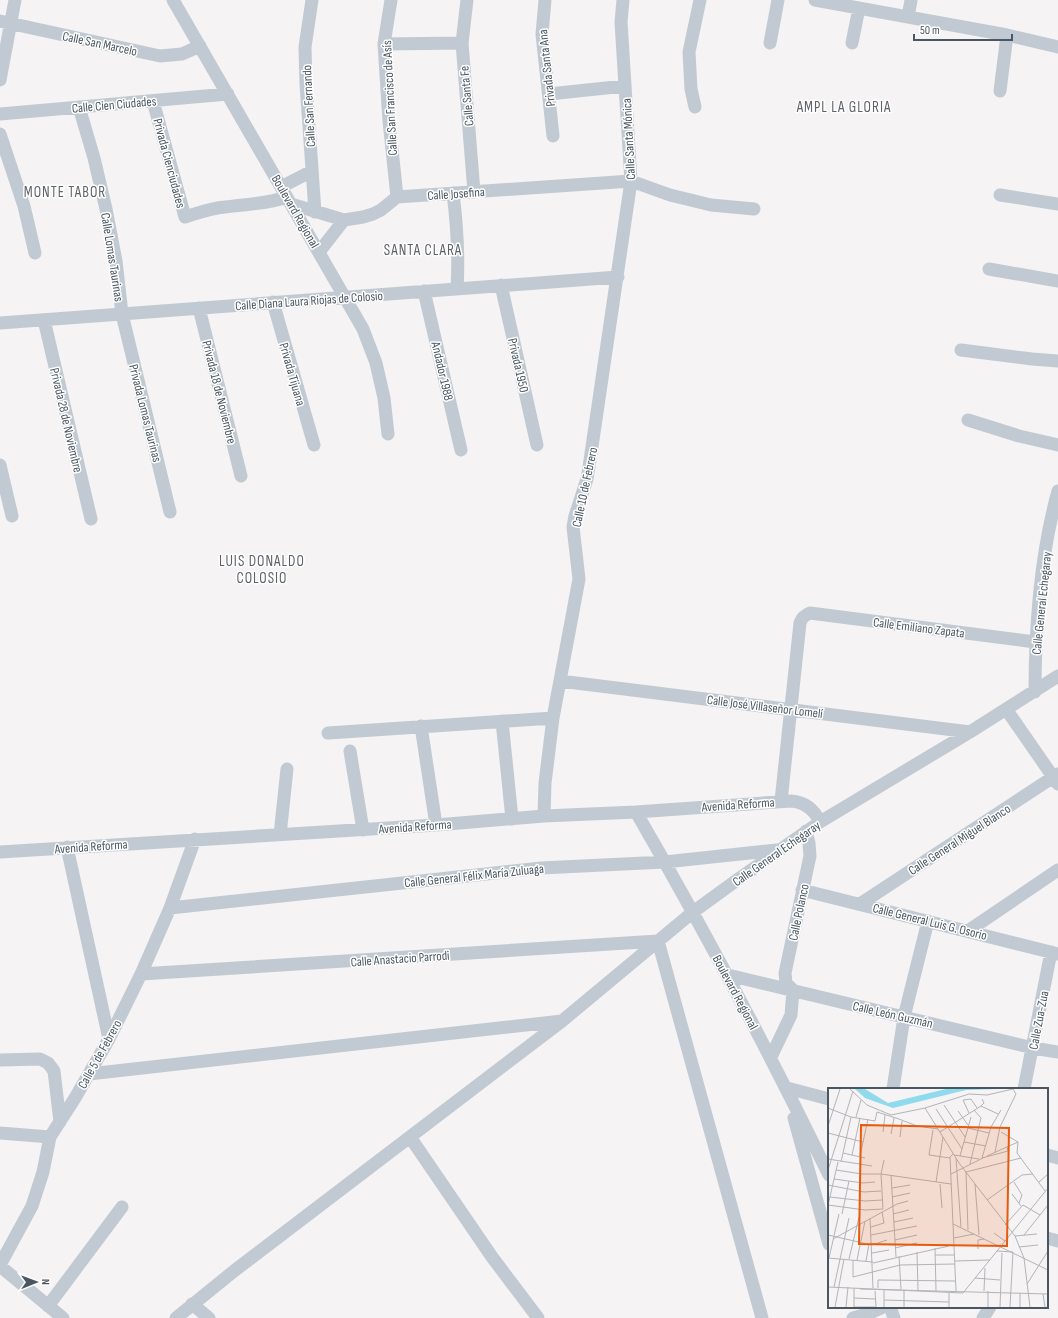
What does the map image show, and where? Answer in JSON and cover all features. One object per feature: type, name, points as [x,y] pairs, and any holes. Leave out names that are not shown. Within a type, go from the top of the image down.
[{"type":"street","points":[[0,80],[5,22],[15,0]]},
{"type":"street","name":"Boulevard Regional","points":[[173,0],[363,329],[376,363],[384,398],[388,434]]},
{"type":"street","name":"Calle San Fernando","points":[[312,0],[305,47],[306,84],[315,212]]},
{"type":"street","name":"Calle San Francisco de Asís","points":[[391,0],[384,44],[389,121],[397,197]]},
{"type":"street","name":"Calle Santa Fe","points":[[467,0],[462,43],[474,192]]},
{"type":"street","name":"Privada Santa Ana","points":[[545,0],[542,34],[553,136]]},
{"type":"street","name":"Calle Santa Mónica","points":[[618,277],[631,181],[621,22],[623,0]]},
{"type":"street","points":[[695,107],[690,90],[689,52],[700,0]]},
{"type":"street","points":[[770,43],[778,0]]},
{"type":"street","points":[[815,0],[1007,35],[1058,47]]},
{"type":"street","points":[[908,17],[911,0]]},
{"type":"street","points":[[852,43],[859,8]]},
{"type":"street","name":"Calle San Marcelo","points":[[5,22],[160,56],[182,54],[200,46]]},
{"type":"street","points":[[1000,91],[1007,35]]},
{"type":"street","points":[[384,44],[462,43]]},
{"type":"street","points":[[549,94],[626,86]]},
{"type":"street","name":"Calle Cien Ciudades","points":[[0,114],[228,94]]},
{"type":"street","name":"Privada Cienciudades","points":[[153,101],[185,217],[224,207],[266,203],[287,196]]},
{"type":"street","name":"Calle Lomas Taurinas","points":[[78,107],[94,158],[106,209],[116,261],[122,314]]},
{"type":"street","points":[[0,134],[24,206],[35,253]]},
{"type":"street","points":[[312,171],[287,196],[315,212],[344,220],[363,218],[381,210],[397,197]]},
{"type":"street","points":[[631,181],[670,195],[712,205],[754,209]]},
{"type":"street","name":"Calle Josefina","points":[[397,197],[631,181]]},
{"type":"street","points":[[453,193],[458,237],[457,288]]},
{"type":"street","points":[[1000,195],[1058,204]]},
{"type":"street","points":[[319,252],[344,220]]},
{"type":"street","points":[[989,269],[1058,281]]},
{"type":"street","name":"Calle Diana Laura Riojas de Colosio","points":[[0,323],[618,277]]},
{"type":"street","name":"Calle 10 de Febrero","points":[[544,816],[545,783],[553,718],[579,579],[573,527],[587,479],[618,277]]},
{"type":"street","name":"Privada 1950","points":[[501,285],[537,445]]},
{"type":"street","name":"Andador 1988","points":[[424,291],[461,450]]},
{"type":"street","name":"Privada Tijuana","points":[[273,302],[314,445]]},
{"type":"street","name":"Privada 18 de Noviembre","points":[[199,308],[241,476]]},
{"type":"street","name":"Privada Lomas Taurinas","points":[[122,314],[170,512]]},
{"type":"street","name":"Privada 28 de Noviembre","points":[[44,320],[91,519]]},
{"type":"street","points":[[961,350],[1058,361]]},
{"type":"street","points":[[968,420],[1019,436],[1058,445]]},
{"type":"street","points":[[0,465],[12,516]]},
{"type":"street","name":"Calle General Echegaray","points":[[1035,692],[1035,642],[1039,592],[1045,551],[1058,491]]},
{"type":"street","name":"Calle Emiliano Zapata","points":[[790,709],[800,623],[804,616],[810,613],[1035,642]]},
{"type":"street","name":"Calle General Echegaray","points":[[176,1318],[234,1271],[562,1021],[693,912],[806,831],[970,732],[1058,676]]},
{"type":"street","name":"Calle José Villaseñor Lomelí","points":[[560,681],[970,732]]},
{"type":"street","points":[[781,801],[790,709]]},
{"type":"street","points":[[1006,709],[1056,779]]},
{"type":"street","points":[[328,733],[553,718]]},
{"type":"street","points":[[502,721],[512,819]]},
{"type":"street","points":[[421,726],[436,826]]},
{"type":"street","points":[[350,751],[363,830]]},
{"type":"street","points":[[280,834],[287,770]]},
{"type":"street","name":"Calle General Miguel Blanco","points":[[860,904],[1056,779]]},
{"type":"street","name":"Avenida Reforma","points":[[0,852],[280,834],[436,826],[544,816],[636,812],[781,801],[795,801],[804,804],[816,814],[820,822]]},
{"type":"street","name":"Boulevard Regional","points":[[636,812],[728,975],[787,1088],[828,1173]]},
{"type":"street","name":"Calle Polanco","points":[[793,990],[786,983],[786,969],[810,856],[806,831]]},
{"type":"street","name":"Calle 5 de Febrero","points":[[0,1266],[32,1206],[43,1172],[50,1137],[109,1039],[141,974],[170,908],[195,840]]},
{"type":"street","points":[[67,848],[109,1039]]},
{"type":"street","name":"Calle General Félix María Zuluaga","points":[[170,908],[534,869],[665,862],[779,850]]},
{"type":"street","points":[[968,931],[1058,870]]},
{"type":"street","name":"Calle General Luis G. Osorio","points":[[802,890],[1055,953]]},
{"type":"street","points":[[893,1088],[904,1017],[928,921]]},
{"type":"street","points":[[658,941],[762,1318]]},
{"type":"street","name":"Calle Anastacio Parrodi","points":[[141,974],[658,941]]},
{"type":"street","name":"Calle Zua-Zua","points":[[1024,1088],[1055,953]]},
{"type":"street","name":"Calle León Guzmán","points":[[728,975],[1033,1048],[1058,1052]]},
{"type":"street","points":[[771,1057],[791,1016],[793,990]]},
{"type":"street","points":[[89,1074],[562,1021]]},
{"type":"street","points":[[0,1060],[40,1059],[48,1063],[54,1071],[60,1122]]},
{"type":"street","points":[[828,1099],[787,1088],[828,1240]]},
{"type":"street","points":[[0,1133],[50,1137]]},
{"type":"street","points":[[410,1137],[492,1257],[538,1318]]},
{"type":"street","points":[[1048,1156],[1058,1158]]},
{"type":"street","points":[[48,1306],[122,1206]]},
{"type":"street","points":[[1048,1238],[1058,1241]]},
{"type":"street","points":[[0,1266],[63,1318]]},
{"type":"street","points":[[192,1304],[209,1318]]},
{"type":"street","points":[[848,1308],[852,1318],[881,1308]]},
{"type":"street","points":[[890,1308],[894,1318]]},
{"type":"street","points":[[983,1318],[989,1308]]},
{"type":"district","name":"AMPL LA GLORIA","points":[[844,107]]},
{"type":"district","name":"MONTE TABOR","points":[[65,192]]},
{"type":"district","name":"SANTA CLARA","points":[[423,250]]},
{"type":"district","name":"LUIS DONALDO COLOSIO","points":[[262,570]]}]
